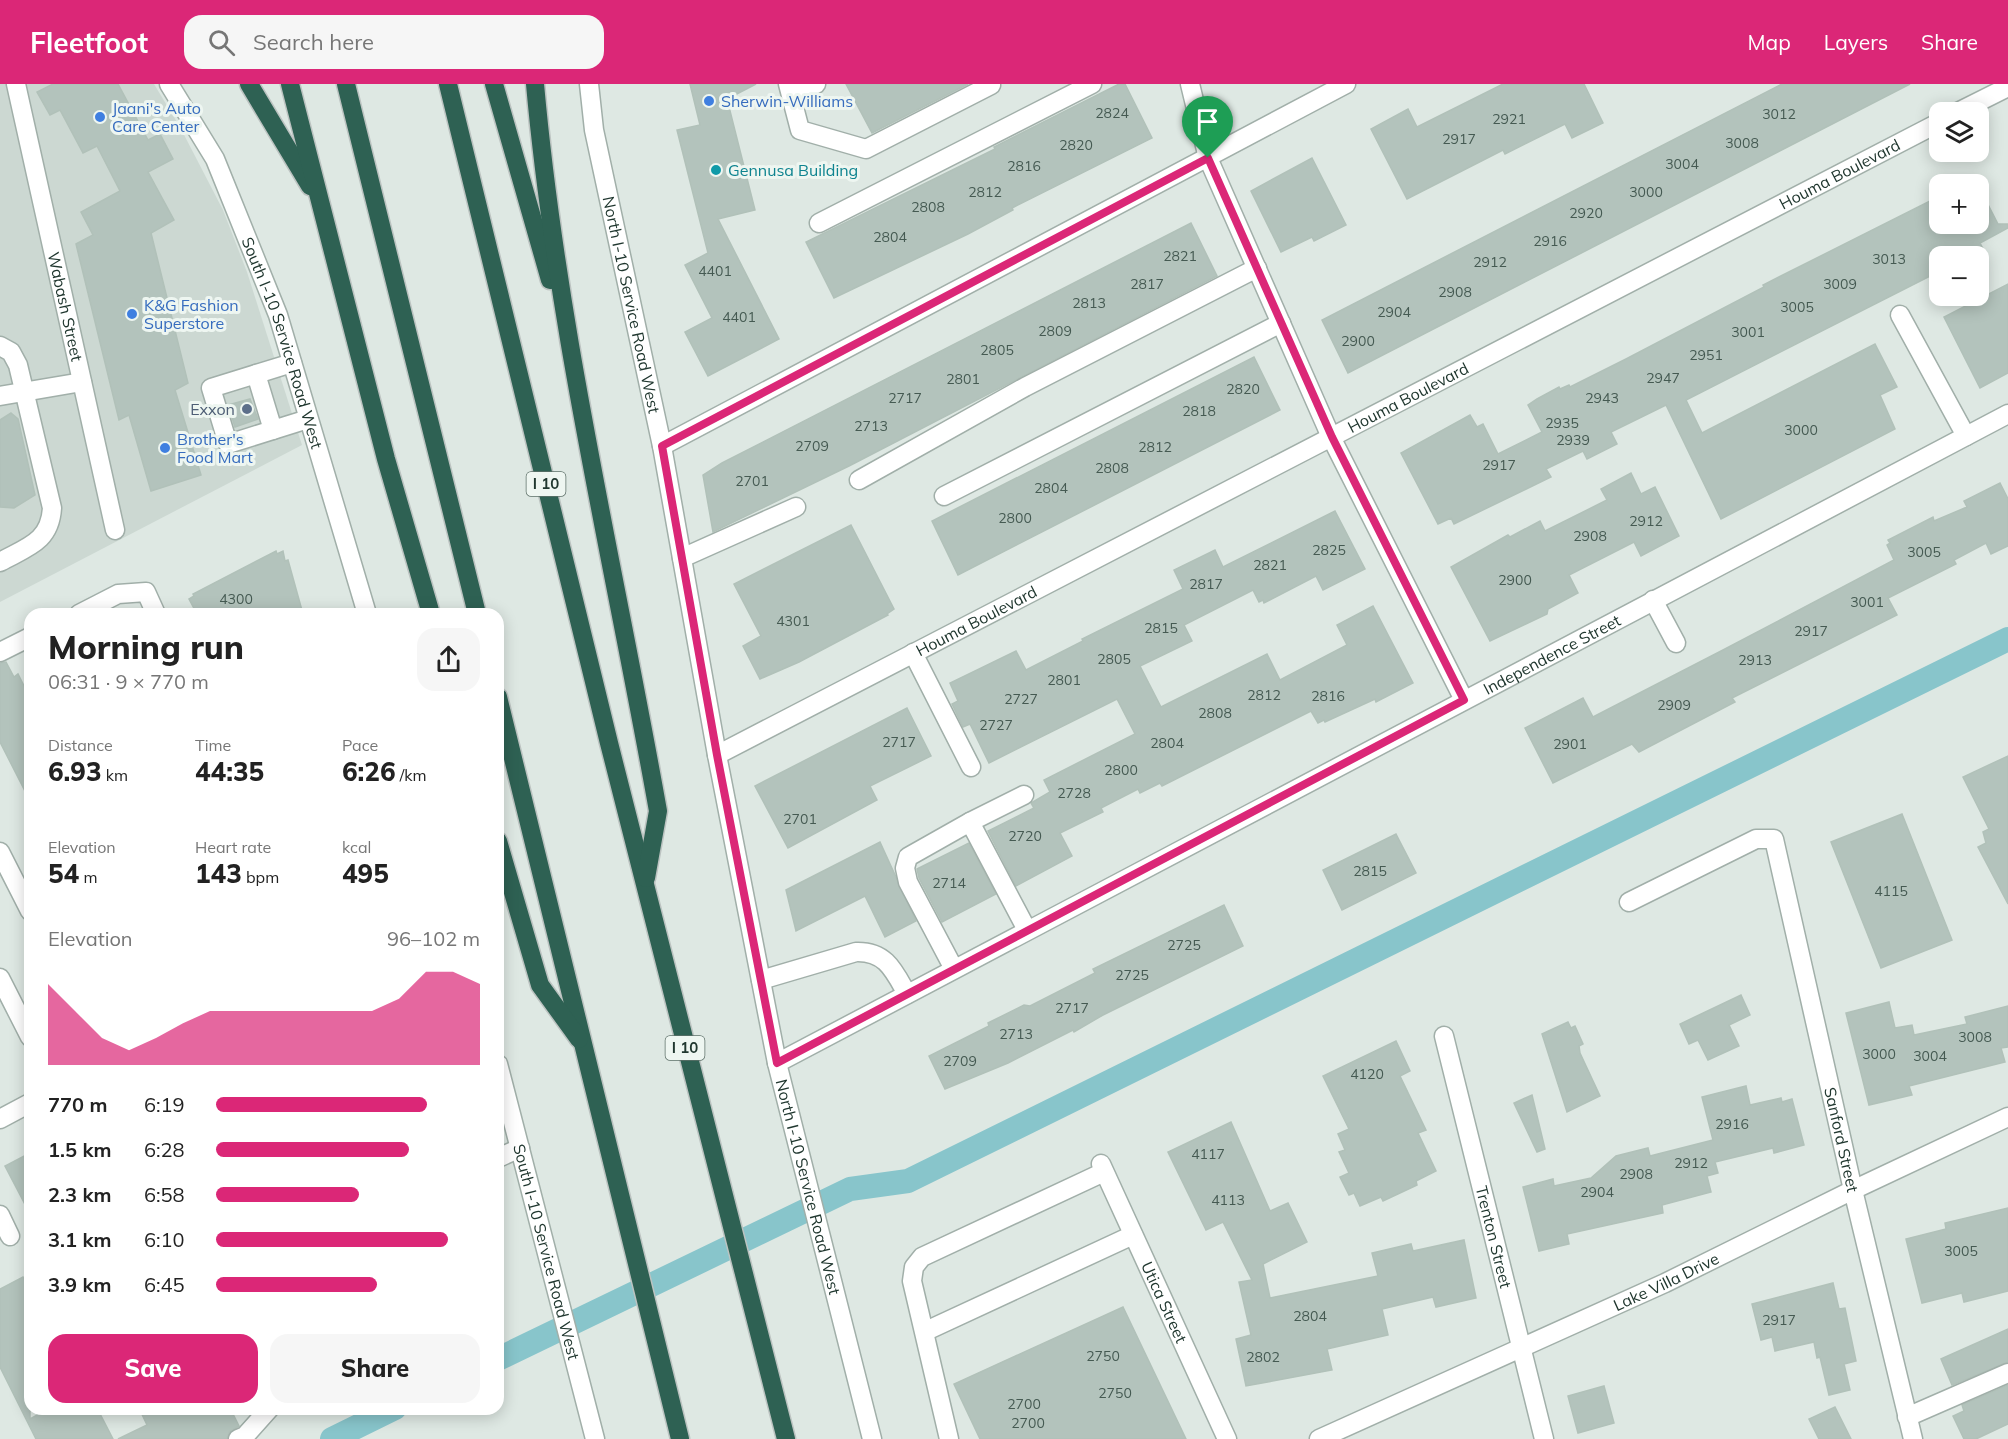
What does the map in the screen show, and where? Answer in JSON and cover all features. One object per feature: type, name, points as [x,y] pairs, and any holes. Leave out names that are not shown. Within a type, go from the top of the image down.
[{"type":"highway","points":[[249,84],[320,204]]},
{"type":"highway","points":[[290,84],[386,459],[429,608]]},
{"type":"highway","points":[[346,84],[476,608]]},
{"type":"highway","name":"I 10","points":[[448,84],[726,1211],[753,1305],[786,1439]]},
{"type":"highway","points":[[494,84],[569,342]]},
{"type":"highway","points":[[535,84],[542,157],[569,342],[658,811],[645,884]]},
{"type":"highway","points":[[504,721],[680,1439]]},
{"type":"highway","points":[[504,862],[540,985],[585,1047]]},
{"type":"street","name":"Wabash Street","points":[[16,84],[115,530]]},
{"type":"street","name":"South I-10 Service Road West","points":[[169,84],[215,159],[278,315],[365,608]]},
{"type":"street","name":"North I-10 Service Road West","points":[[590,84],[594,130],[662,446],[717,755],[777,1063],[872,1439]]},
{"type":"street","points":[[816,84],[789,89],[800,130],[866,149],[991,85]]},
{"type":"street","points":[[819,223],[1092,84]]},
{"type":"street","points":[[1190,84],[1208,158],[1281,323],[1332,437],[1464,700]]},
{"type":"street","points":[[662,446],[1346,84]]},
{"type":"street","points":[[1978,102],[2008,87]]},
{"type":"street","name":"Houma Boulevard","points":[[717,755],[1929,128]]},
{"type":"street","points":[[859,480],[1025,387],[1257,268]]},
{"type":"street","points":[[1900,315],[1966,436]]},
{"type":"street","points":[[944,496],[1281,323]]},
{"type":"street","points":[[0,346],[11,352],[18,365],[52,508],[51,526],[37,541],[0,562]]},
{"type":"street","points":[[292,363],[211,388],[228,444],[308,419]]},
{"type":"street","points":[[256,374],[273,430]]},
{"type":"street","points":[[0,396],[82,382]]},
{"type":"street","name":"Independence Street","points":[[777,1063],[2008,414]]},
{"type":"street","points":[[682,558],[796,507]]},
{"type":"street","points":[[91,608],[118,594],[146,592],[153,608]]},
{"type":"street","points":[[1653,600],[1676,643]]},
{"type":"street","points":[[0,652],[24,640]]},
{"type":"street","points":[[913,653],[971,767]]},
{"type":"street","points":[[954,969],[908,882],[905,868],[908,857],[1024,795]]},
{"type":"street","points":[[970,822],[1027,930]]},
{"type":"street","name":"Sanford Street","points":[[1629,902],[1756,839],[1774,839],[1853,1190],[1913,1439]]},
{"type":"street","points":[[0,852],[24,899]]},
{"type":"street","points":[[761,980],[856,952],[870,951],[882,956],[894,970],[907,994]]},
{"type":"street","points":[[0,978],[24,1025]]},
{"type":"street","name":"Trenton Street","points":[[1444,1036],[1544,1439]]},
{"type":"street","name":"South I-10 Service Road West","points":[[504,1087],[595,1439]]},
{"type":"street","points":[[0,1119],[24,1106]]},
{"type":"street","name":"Lake Villa Drive","points":[[1319,1439],[1521,1345],[1665,1283],[1853,1190],[2008,1117]]},
{"type":"street","points":[[504,1155],[520,1148]]},
{"type":"street","name":"Utica Street","points":[[926,1330],[912,1281],[914,1267],[922,1257],[1103,1168],[1227,1439]]},
{"type":"street","points":[[0,1215],[10,1236]]},
{"type":"street","points":[[949,1439],[926,1330],[1133,1235]]},
{"type":"street","points":[[1907,1417],[2008,1373]]},
{"type":"street","points":[[238,1439],[245,1436],[264,1415]]},
{"type":"shaded area","points":[[0,84],[154,84],[180,127],[223,210],[247,272],[302,445],[0,602]]},
{"type":"building","points":[[53,84],[118,84],[148,140],[160,134],[173,159],[148,172],[174,220],[151,233],[188,383],[175,390],[201,475],[151,491],[129,415],[119,420],[76,244],[93,235],[81,212],[120,191],[97,146],[83,153],[60,110],[50,115],[37,92]]},
{"type":"building","points":[[690,84],[756,84],[727,99],[755,210],[718,219],[779,339],[708,376],[685,332],[712,318],[685,265],[708,253],[677,130],[700,125]]},
{"type":"building","points":[[846,84],[968,84],[872,133]]},
{"type":"building","points":[[1119,84],[1125,84],[1152,138],[1012,208],[1013,210],[968,234],[834,298],[806,242],[995,149],[994,147]]},
{"type":"building","points":[[1503,84],[1584,84],[1603,123],[1572,138],[1565,124],[1505,154],[1503,150],[1407,199],[1371,129],[1408,109],[1417,127]]},
{"type":"building","points":[[1782,84],[1910,84],[1348,373],[1322,320]]},
{"type":"building","points":[[1312,158],[1346,225],[1314,241],[1312,237],[1281,252],[1251,191]]},
{"type":"building","points":[[1929,202],[1929,234],[1989,234],[1989,206],[1998,224],[2008,224],[2008,228],[1980,243],[1982,246],[1929,246],[1929,277],[1686,400],[1702,433],[1875,344],[1897,387],[1880,395],[1895,429],[1721,519],[1666,405],[1611,432],[1617,444],[1587,459],[1583,451],[1546,469],[1551,477],[1454,524],[1451,518],[1438,524],[1401,453],[1470,415],[1477,427],[1483,424],[1498,454],[1542,432],[1528,405],[1537,399],[1559,387],[1560,389],[1569,385],[1570,387],[1626,359],[1764,287],[1763,285]]},
{"type":"building","points":[[1191,223],[1217,276],[849,466],[713,532],[703,475],[722,463]]},
{"type":"building","points":[[2008,284],[2008,373],[1980,388],[1944,317],[1965,306],[1989,306],[1989,294]]},
{"type":"building","points":[[1254,357],[1280,410],[958,575],[932,521]]},
{"type":"building","points":[[250,399],[258,419],[235,427],[228,405]]},
{"type":"building","points":[[11,413],[18,419],[35,495],[14,508],[0,507],[0,420]]},
{"type":"building","points":[[1631,473],[1641,494],[1655,487],[1679,536],[1641,556],[1634,542],[1569,575],[1578,593],[1548,609],[1547,614],[1490,641],[1451,567],[1508,535],[1510,537],[1540,521],[1545,531],[1607,500],[1601,489]]},
{"type":"building","points":[[2000,483],[2008,499],[2008,546],[1991,554],[1986,543],[1954,560],[1956,564],[1888,598],[1897,615],[1732,698],[1735,702],[1639,752],[1632,744],[1553,783],[1525,728],[1583,698],[1593,717],[1723,650],[1894,560],[1887,545],[1890,543],[1888,540],[1933,517],[1934,521],[1967,507],[1964,501]]},
{"type":"building","points":[[1335,511],[1365,569],[1323,590],[1316,576],[1264,603],[1263,600],[1259,602],[1253,590],[1184,625],[1192,641],[1140,666],[1161,707],[1267,654],[1280,680],[1347,645],[1337,625],[1373,606],[1413,683],[1376,702],[1375,699],[1325,722],[1324,720],[1318,723],[1311,711],[1162,786],[1160,783],[1140,793],[1138,789],[1101,808],[1103,812],[1060,833],[1072,856],[1016,886],[988,831],[1034,808],[1031,803],[1050,792],[1044,780],[1135,734],[1117,699],[989,763],[970,724],[963,727],[952,704],[958,701],[950,683],[1016,651],[1026,670],[1083,641],[1082,639],[1183,589],[1174,570],[1215,550],[1223,567]]},
{"type":"building","points":[[851,525],[894,609],[888,615],[799,662],[760,679],[743,646],[761,636],[734,584]]},
{"type":"building","points":[[276,551],[277,554],[283,551],[285,561],[288,560],[301,608],[194,608],[189,599],[194,596],[193,594]]},
{"type":"building","points":[[6,662],[14,677],[18,674],[24,686],[24,789],[0,742],[0,663]]},
{"type":"building","points":[[907,708],[931,756],[870,786],[877,800],[788,848],[755,786]]},
{"type":"building","points":[[2008,756],[2008,904],[1978,847],[1986,843],[1983,832],[1989,829],[1963,777]]},
{"type":"building","points":[[1902,814],[1952,940],[1881,968],[1831,842]]},
{"type":"building","points":[[1396,834],[1416,873],[1342,910],[1323,870]]},
{"type":"building","points":[[880,842],[916,921],[885,937],[865,896],[796,931],[786,890]]},
{"type":"building","points":[[969,843],[996,894],[942,922],[919,878],[917,869]]},
{"type":"building","points":[[1224,905],[1243,946],[1103,1015],[1074,1032],[1073,1030],[1008,1063],[945,1089],[929,1056],[989,1026],[988,1023],[1024,1005],[1030,1006],[1095,973],[1093,969]]},
{"type":"building","points":[[1741,995],[1750,1015],[1729,1025],[1739,1046],[1708,1060],[1698,1040],[1689,1044],[1680,1024]]},
{"type":"building","points":[[1889,1002],[1895,1028],[1912,1025],[1914,1035],[1967,1024],[1965,1017],[2008,1006],[2008,1047],[2001,1048],[2005,1062],[1909,1086],[1912,1095],[1869,1105],[1846,1013]]},
{"type":"building","points":[[1568,1022],[1571,1028],[1575,1026],[1583,1044],[1579,1046],[1580,1053],[1600,1096],[1567,1112],[1542,1034]]},
{"type":"building","points":[[1396,1041],[1410,1071],[1400,1076],[1426,1130],[1418,1133],[1436,1171],[1416,1181],[1417,1185],[1383,1201],[1381,1197],[1360,1206],[1354,1193],[1349,1195],[1340,1177],[1349,1173],[1339,1152],[1345,1150],[1338,1134],[1349,1129],[1323,1076]]},
{"type":"building","points":[[1746,1086],[1750,1105],[1781,1098],[1782,1102],[1792,1099],[1804,1145],[1774,1153],[1773,1148],[1715,1162],[1718,1173],[1707,1176],[1711,1192],[1662,1205],[1663,1213],[1567,1234],[1569,1244],[1539,1251],[1523,1187],[1553,1179],[1554,1186],[1591,1178],[1616,1156],[1648,1148],[1650,1156],[1713,1140],[1702,1097]]},
{"type":"building","points":[[1532,1095],[1545,1149],[1537,1152],[1514,1103]]},
{"type":"building","points":[[1231,1122],[1270,1211],[1288,1203],[1307,1242],[1263,1264],[1270,1298],[1378,1276],[1372,1253],[1411,1244],[1413,1251],[1464,1240],[1476,1298],[1436,1307],[1433,1297],[1382,1309],[1388,1335],[1327,1349],[1332,1370],[1246,1386],[1236,1339],[1251,1335],[1239,1282],[1252,1280],[1223,1222],[1206,1230],[1168,1152]]},
{"type":"building","points":[[24,1156],[24,1202],[5,1166]]},
{"type":"building","points":[[2008,1208],[2008,1291],[1964,1302],[1962,1293],[1922,1303],[1906,1239],[1946,1229],[1945,1223]]},
{"type":"building","points":[[23,1277],[24,1279],[24,1415],[0,1367],[0,1289]]},
{"type":"building","points":[[1833,1283],[1839,1309],[1845,1308],[1856,1361],[1844,1364],[1850,1390],[1829,1395],[1814,1342],[1775,1351],[1772,1337],[1761,1340],[1752,1304]]},
{"type":"building","points":[[1123,1307],[1186,1439],[980,1439],[954,1384]]},
{"type":"building","points":[[2008,1329],[2008,1362],[1952,1385],[1941,1359]]},
{"type":"building","points":[[2008,1385],[2008,1424],[1976,1439],[1964,1439],[1953,1416],[1964,1411],[1962,1405]]},
{"type":"building","points":[[1604,1386],[1614,1423],[1578,1433],[1568,1396]]},
{"type":"building","points":[[1835,1407],[1851,1439],[1819,1439],[1809,1419]]},
{"type":"building","points":[[24,1415],[30,1415],[30,1419],[37,1415],[101,1415],[113,1439],[36,1439]]},
{"type":"building","points":[[142,1415],[234,1415],[239,1426],[229,1432],[227,1439],[118,1439],[147,1425]]},
{"type":"waterway","points":[[504,1356],[850,1189],[908,1181],[2008,639]]},
{"type":"waterway","points":[[332,1439],[381,1415]]},
{"type":"place","name":"Sherwin-Williams","points":[[709,101]]},
{"type":"place","name":"Jaani's Auto Care Center","points":[[100,117]]},
{"type":"place","name":"Gennusa Building","points":[[716,170]]},
{"type":"place","name":"K&G Fashion Superstore","points":[[132,314]]},
{"type":"place","name":"Exxon","points":[[247,409]]},
{"type":"place","name":"Brother's Food Mart","points":[[165,448]]},
{"type":"route","points":[[1208,158],[1332,437],[1464,700],[777,1063],[717,755],[662,446],[1208,158]]}]
